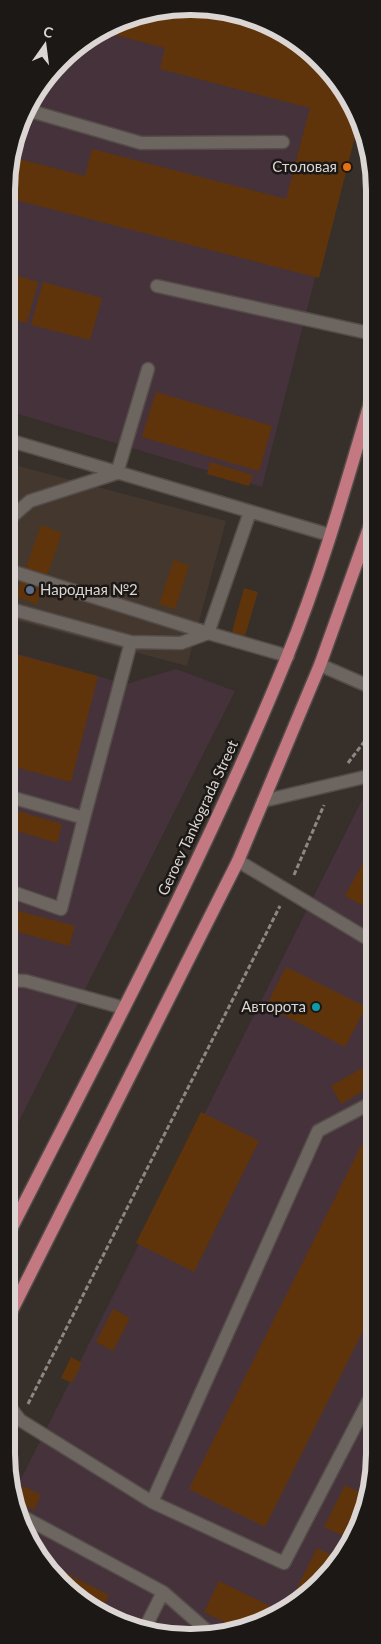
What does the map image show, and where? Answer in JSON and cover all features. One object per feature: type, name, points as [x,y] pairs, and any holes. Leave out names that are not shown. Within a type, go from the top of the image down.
[{"type":"main road","name":"Geroev Tankograda Street","points":[[15,1220],[216,823],[288,656],[330,536],[366,416]]},
{"type":"main road","points":[[15,1304],[238,861],[320,664],[366,539]]},
{"type":"lane","points":[[34,112],[142,143],[282,142]]},
{"type":"lane","points":[[157,286],[366,332]]},
{"type":"lane","points":[[117,473],[148,369]]},
{"type":"lane","points":[[15,442],[330,536]]},
{"type":"lane","points":[[15,514],[30,501],[117,473]]},
{"type":"lane","points":[[208,633],[250,512]]},
{"type":"lane","points":[[15,571],[208,633],[288,656]]},
{"type":"lane","points":[[15,610],[131,642],[181,643],[208,633]]},
{"type":"lane","points":[[15,893],[61,908],[131,642]]},
{"type":"lane","points":[[320,664],[366,685]]},
{"type":"lane","points":[[263,801],[366,777]]},
{"type":"lane","points":[[15,798],[84,818]]},
{"type":"lane","points":[[238,861],[366,938]]},
{"type":"lane","points":[[15,980],[26,981],[124,1008]]},
{"type":"lane","points":[[152,1502],[318,1130],[366,1106]]},
{"type":"lane","points":[[15,1414],[20,1420],[152,1502],[284,1563],[366,1405]]},
{"type":"lane","points":[[27,1519],[163,1592],[205,1628]]},
{"type":"lane","points":[[147,1624],[163,1592]]},
{"type":"path","points":[[15,1430],[288,891],[332,784],[366,739]]},
{"type":"shaded area","points":[[202,15],[225,18],[247,24],[268,33],[288,45],[315,66],[336,93],[354,125],[262,487],[15,413],[15,179],[18,156],[28,123],[45,93],[63,70],[70,70],[70,63],[84,51],[123,28],[156,18]]},
{"type":"shaded area","points":[[15,465],[226,521],[187,666],[15,620]]},
{"type":"shaded area","points":[[15,653],[126,684],[176,669],[235,691],[15,1129]]},
{"type":"shaded area","points":[[366,792],[366,1465],[363,1488],[357,1510],[348,1531],[330,1560],[315,1578],[288,1599],[258,1616],[225,1626],[202,1629],[156,1626],[134,1620],[113,1611],[84,1593],[66,1578],[51,1560],[33,1531],[24,1510],[18,1485]]},
{"type":"building","points":[[202,15],[225,18],[258,28],[288,45],[315,66],[330,84],[348,113],[356,132],[319,278],[15,200],[18,159],[85,176],[92,149],[286,199],[310,108],[160,69],[165,48],[111,34],[134,24],[156,18]]},
{"type":"building","points":[[15,275],[38,282],[27,323],[15,320]]},
{"type":"building","points":[[43,282],[102,298],[90,340],[31,325]]},
{"type":"building","points":[[156,392],[272,426],[259,471],[142,437]]},
{"type":"building","points":[[210,462],[253,475],[249,486],[207,474]]},
{"type":"building","points":[[41,525],[62,533],[37,604],[16,596]]},
{"type":"building","points":[[174,560],[189,566],[175,609],[159,604]]},
{"type":"building","points":[[244,588],[258,592],[245,636],[232,632]]},
{"type":"building","points":[[15,654],[98,676],[71,782],[15,767]]},
{"type":"building","points":[[15,810],[62,824],[57,843],[15,830]]},
{"type":"building","points":[[363,863],[366,864],[366,907],[345,896]]},
{"type":"building","points":[[15,910],[75,926],[69,946],[15,931]]},
{"type":"building","name":"Авторота","points":[[286,967],[366,1007],[345,1047],[266,1006]]},
{"type":"building","points":[[366,1066],[366,1089],[341,1104],[331,1086]]},
{"type":"building","points":[[201,1112],[259,1141],[194,1272],[136,1243]]},
{"type":"building","points":[[366,1136],[366,1325],[265,1527],[189,1489]]},
{"type":"building","points":[[113,1309],[130,1318],[113,1351],[96,1342]]},
{"type":"building","points":[[71,1357],[82,1363],[72,1383],[61,1378]]},
{"type":"building","points":[[345,1485],[362,1493],[353,1521],[345,1537],[324,1527]]},
{"type":"building","points":[[23,1486],[41,1495],[34,1510],[22,1504],[20,1494]]},
{"type":"building","points":[[317,1548],[333,1556],[315,1578],[300,1590],[297,1588]]},
{"type":"building","points":[[59,1569],[73,1576],[70,1581]]},
{"type":"building","points":[[74,1577],[109,1595],[104,1605],[72,1582]]},
{"type":"building","points":[[219,1581],[273,1608],[258,1616],[230,1625],[204,1612]]},
{"type":"place","name":"Столовая","points":[[347,167]]},
{"type":"place","name":"Народная №2","points":[[30,590]]},
{"type":"place","name":"Авторота","points":[[316,1007]]}]
